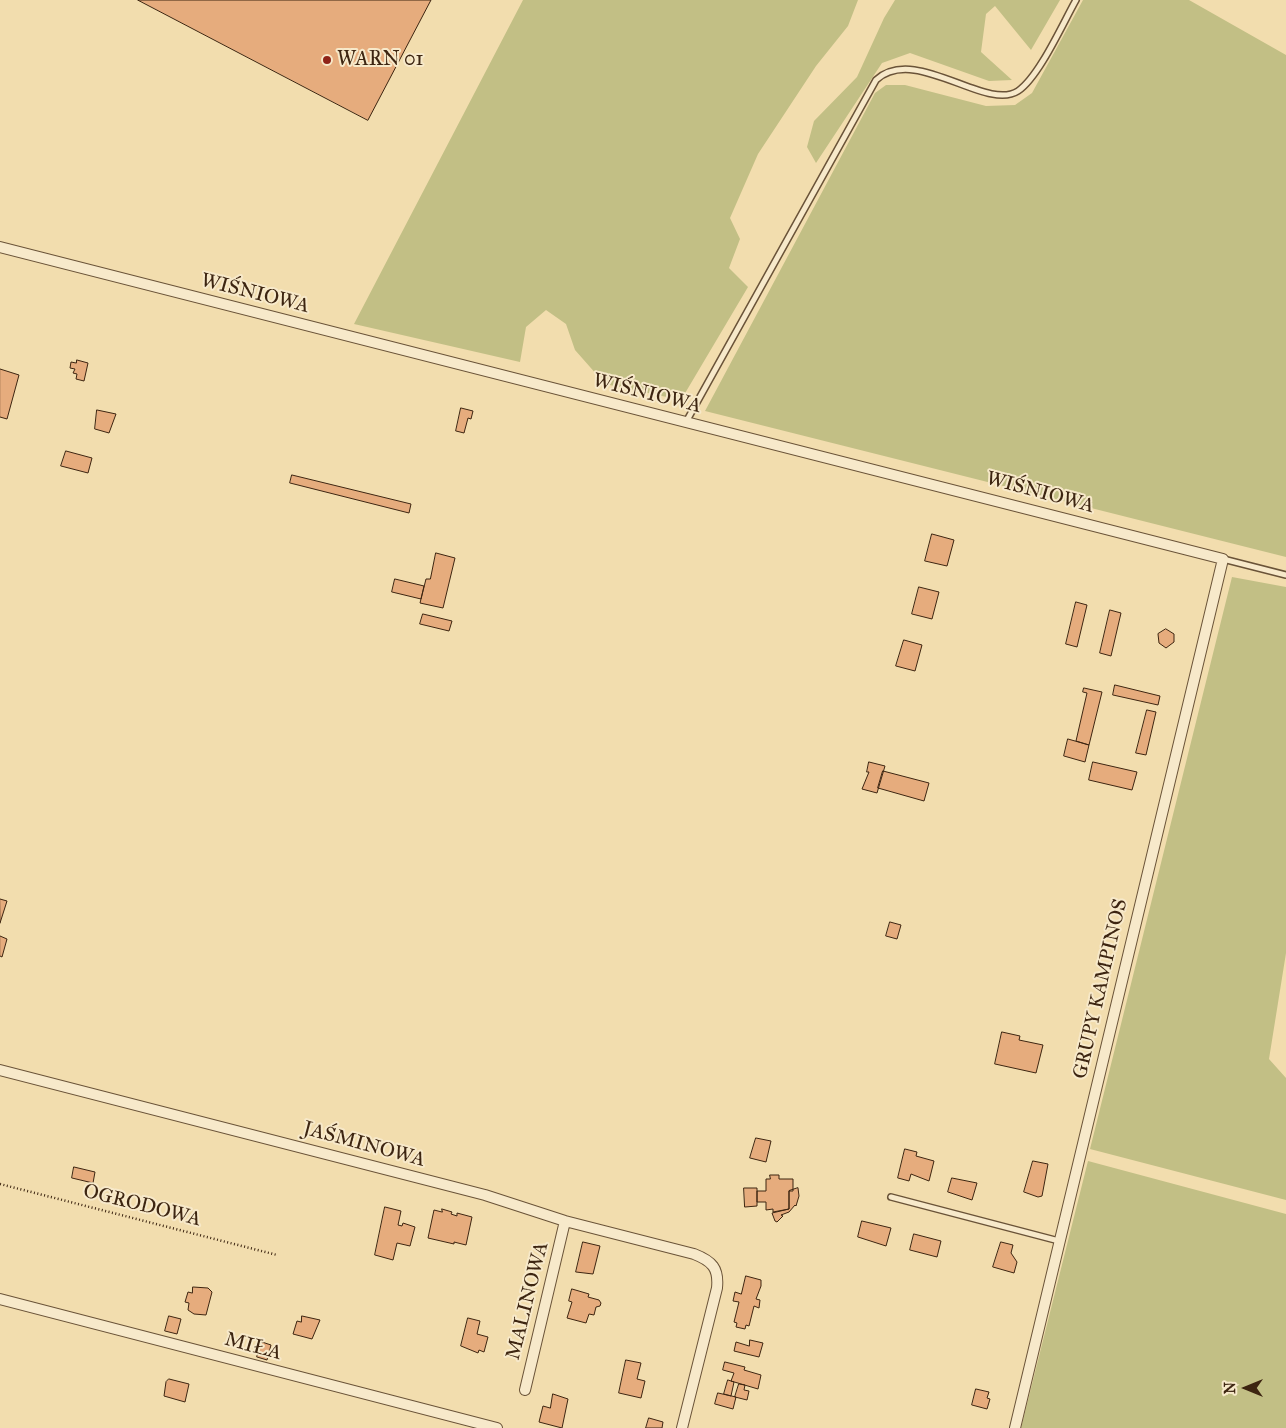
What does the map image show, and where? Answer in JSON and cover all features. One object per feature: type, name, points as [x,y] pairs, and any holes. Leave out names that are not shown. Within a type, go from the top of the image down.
[{"type":"street","name":"WIŚNIOWA","points":[[0,246],[1222,559]]},
{"type":"street","name":"GRUPY KAMPINOS","points":[[1015,1428],[1222,559]]},
{"type":"street","name":"JAŚMINOWA","points":[[0,1070],[486,1195],[565,1221],[694,1254],[714,1265],[718,1277],[717,1288],[682,1428]]},
{"type":"street","name":"MALINOWA","points":[[524,1390],[565,1221]]},
{"type":"street","name":"MIŁA","points":[[0,1299],[497,1428]]},
{"type":"lane","points":[[686,422],[876,80],[893,69],[912,69],[995,94],[1012,94],[1027,83],[1035,72],[1076,0]]},
{"type":"lane","name":"WIŚNIOWA","points":[[1222,559],[1286,574]]},
{"type":"lane","points":[[891,1197],[1059,1241]]},
{"type":"path","name":"OGRODOWA","points":[[0,1184],[277,1254]]},
{"type":"shaded area","points":[[523,0],[858,0],[848,26],[816,66],[758,154],[730,218],[740,239],[729,268],[748,287],[681,400],[605,384],[575,350],[566,324],[546,310],[526,327],[520,362],[354,324]]},
{"type":"shaded area","points":[[895,0],[1060,0],[1031,50],[995,6],[986,14],[981,52],[1012,80],[989,81],[910,53],[882,63],[816,163],[807,147],[814,121],[857,77],[884,18]]},
{"type":"shaded area","points":[[1083,0],[1189,0],[1286,55],[1286,557],[705,411],[875,93],[886,85],[905,85],[986,106],[1015,105],[1032,93]]},
{"type":"shaded area","points":[[1232,577],[1286,587],[1286,953],[1269,1059],[1286,1078],[1286,1200],[1090,1149]]},
{"type":"shaded area","points":[[1088,1161],[1286,1214],[1286,1428],[1021,1428]]},
{"type":"building","name":"WARN 01","points":[[138,0],[431,0],[368,120]]},
{"type":"building","points":[[77,360],[88,363],[84,381],[76,379],[77,374],[73,373],[75,369],[70,368],[71,362],[76,363]]},
{"type":"building","points":[[0,369],[19,375],[7,419],[0,417]]},
{"type":"building","points":[[461,408],[473,411],[471,419],[468,418],[464,433],[456,431]]},
{"type":"building","points":[[97,410],[116,414],[109,433],[95,429]]},
{"type":"building","points":[[66,451],[92,458],[88,473],[61,466]]},
{"type":"building","points":[[292,475],[411,504],[409,513],[290,483]]},
{"type":"building","points":[[932,534],[954,540],[947,566],[925,561]]},
{"type":"building","points":[[436,553],[455,558],[443,608],[420,603],[426,579],[430,579]]},
{"type":"building","points":[[395,579],[424,586],[421,599],[392,592]]},
{"type":"building","points":[[919,587],[939,592],[932,619],[912,614]]},
{"type":"building","points":[[1076,602],[1087,605],[1077,647],[1066,644]]},
{"type":"building","points":[[1110,610],[1121,613],[1111,656],[1100,653]]},
{"type":"building","points":[[423,614],[452,621],[449,631],[420,624]]},
{"type":"building","points":[[1166,629],[1174,634],[1174,642],[1166,648],[1159,643],[1158,634]]},
{"type":"building","points":[[904,640],[922,645],[915,671],[896,666]]},
{"type":"building","points":[[1115,685],[1160,696],[1158,705],[1113,695]]},
{"type":"building","points":[[1084,688],[1102,692],[1089,745],[1076,741],[1087,693],[1083,692]]},
{"type":"building","points":[[1147,710],[1156,712],[1146,755],[1136,753]]},
{"type":"building","points":[[1068,739],[1089,745],[1085,762],[1064,756]]},
{"type":"building","points":[[869,762],[885,766],[877,793],[862,789],[869,772],[867,772]]},
{"type":"building","points":[[1093,762],[1137,772],[1132,790],[1089,780]]},
{"type":"building","points":[[883,771],[929,783],[924,801],[878,788]]},
{"type":"building","points":[[0,899],[7,901],[0,923]]},
{"type":"building","points":[[890,922],[901,925],[897,939],[886,936]]},
{"type":"building","points":[[0,936],[7,939],[2,957],[0,956]]},
{"type":"building","points":[[1002,1032],[1020,1036],[1019,1040],[1043,1045],[1036,1073],[995,1064]]},
{"type":"building","points":[[756,1138],[771,1141],[766,1162],[750,1158]]},
{"type":"building","points":[[905,1149],[917,1152],[916,1156],[934,1161],[929,1181],[911,1174],[909,1181],[898,1178]]},
{"type":"building","points":[[1033,1161],[1048,1164],[1042,1196],[1038,1197],[1024,1192]]},
{"type":"building","points":[[74,1167],[95,1172],[93,1183],[72,1178]]},
{"type":"building","points":[[770,1175],[779,1175],[779,1179],[793,1179],[793,1191],[789,1191],[789,1209],[773,1212],[773,1209],[766,1210],[766,1202],[757,1202],[757,1191],[766,1191],[766,1179],[770,1179]]},
{"type":"building","points":[[952,1178],[977,1183],[972,1200],[948,1192]]},
{"type":"building","points":[[744,1188],[757,1188],[757,1206],[745,1207]]},
{"type":"building","points":[[798,1188],[799,1196],[796,1206],[789,1212],[781,1215],[783,1216],[777,1222],[775,1221],[772,1213],[789,1209],[789,1191]]},
{"type":"building","points":[[385,1207],[401,1211],[398,1225],[402,1226],[403,1223],[415,1227],[410,1246],[397,1243],[393,1260],[375,1255]]},
{"type":"building","points":[[442,1209],[452,1212],[451,1214],[457,1216],[457,1213],[472,1217],[466,1245],[428,1238],[434,1210],[442,1212]]},
{"type":"building","points":[[862,1221],[891,1228],[886,1246],[858,1237]]},
{"type":"building","points":[[914,1234],[941,1241],[937,1257],[910,1250]]},
{"type":"building","points":[[583,1242],[600,1246],[593,1274],[576,1272]]},
{"type":"building","points":[[1001,1242],[1013,1245],[1011,1253],[1017,1262],[1014,1273],[993,1267]]},
{"type":"building","points":[[746,1276],[761,1280],[761,1286],[756,1299],[760,1300],[759,1308],[754,1306],[749,1326],[746,1325],[745,1329],[736,1327],[737,1323],[734,1322],[739,1302],[733,1301],[735,1292],[741,1294]]},
{"type":"building","points":[[193,1287],[208,1288],[212,1292],[206,1315],[194,1314],[188,1310],[189,1303],[185,1302],[188,1292],[192,1293]]},
{"type":"building","points":[[572,1289],[589,1294],[588,1297],[599,1300],[601,1303],[600,1306],[596,1307],[594,1315],[589,1314],[586,1323],[567,1318],[572,1302],[569,1301]]},
{"type":"building","points":[[169,1316],[181,1319],[177,1334],[165,1331]]},
{"type":"building","points":[[302,1316],[320,1320],[312,1339],[293,1334],[297,1321],[301,1322]]},
{"type":"building","points":[[468,1318],[480,1321],[477,1334],[488,1337],[484,1352],[479,1350],[478,1353],[461,1346]]},
{"type":"building","points":[[750,1340],[763,1343],[759,1357],[734,1351],[736,1342],[749,1346]]},
{"type":"building","points":[[262,1342],[271,1345],[267,1360],[257,1357]]},
{"type":"building","points":[[626,1360],[641,1363],[637,1379],[645,1381],[641,1398],[619,1393]]},
{"type":"building","points":[[725,1362],[745,1367],[744,1370],[761,1375],[758,1389],[731,1381],[734,1373],[723,1370]]},
{"type":"building","points":[[169,1379],[189,1384],[185,1402],[164,1396],[166,1382]]},
{"type":"building","points":[[728,1380],[734,1382],[731,1396],[724,1394]]},
{"type":"building","points":[[739,1384],[745,1385],[744,1390],[749,1391],[747,1400],[735,1397]]},
{"type":"building","points":[[976,1389],[989,1392],[987,1398],[990,1399],[987,1409],[972,1405]]},
{"type":"building","points":[[718,1393],[736,1397],[733,1409],[715,1404]]},
{"type":"building","points":[[553,1394],[568,1399],[562,1428],[539,1422],[543,1406],[550,1408]]},
{"type":"building","points":[[649,1418],[663,1422],[662,1428],[646,1428]]},
{"type":"place","name":"WARN 01","points":[[327,60]]}]
